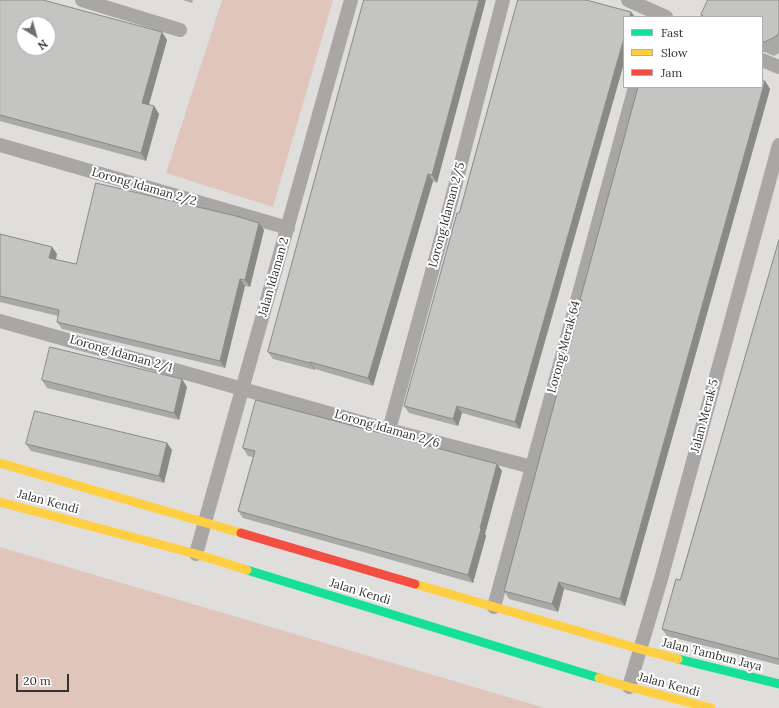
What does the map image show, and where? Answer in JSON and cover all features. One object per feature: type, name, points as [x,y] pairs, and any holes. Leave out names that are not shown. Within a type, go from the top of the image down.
[{"type":"street","points":[[82,0],[180,30]]},
{"type":"street","name":"Jalan Idaman 2","points":[[196,554],[351,0]]},
{"type":"street","name":"Lorong Idaman 2/5","points":[[389,430],[451,202],[503,0]]},
{"type":"street","points":[[628,0],[659,15]]},
{"type":"street","points":[[763,60],[779,67]]},
{"type":"street","name":"Lorong Merak 64","points":[[494,607],[635,88]]},
{"type":"street","name":"Lorong Idaman 2/2","points":[[0,145],[288,228]]},
{"type":"street","name":"Jalan Merak 5","points":[[629,687],[661,579],[779,145]]},
{"type":"street","name":"Lorong Idaman 2/1","points":[[0,321],[243,388]]},
{"type":"street","name":"Lorong Idaman 2/6","points":[[243,388],[389,430],[532,467]]},
{"type":"street","name":"Jalan Kendi","points":[[0,463],[640,649]]},
{"type":"street","name":"Jalan Kendi","points":[[0,502],[196,554],[629,687],[711,708]]},
{"type":"street","name":"Jalan Tambun Jaya","points":[[640,649],[779,684]]},
{"type":"shaded area","points":[[222,0],[333,0],[273,207],[166,173]]},
{"type":"shaded area","points":[[0,547],[545,708],[0,708]]},
{"type":"building","points":[[0,0],[43,0],[162,32],[142,103],[154,106],[141,153],[0,115]]},
{"type":"building","points":[[364,0],[479,0],[432,175],[428,174],[368,378],[268,352]]},
{"type":"building","points":[[518,0],[586,0],[631,12],[630,16],[623,16],[623,42],[515,422],[457,406],[453,419],[404,406],[457,213],[459,213]]},
{"type":"building","points":[[708,0],[779,0],[779,32],[778,35],[765,42],[763,41],[763,16],[701,15]]},
{"type":"building","points":[[763,81],[765,81],[620,599],[559,582],[552,604],[504,591],[582,300],[580,300],[638,88],[763,88]]},
{"type":"building","points":[[96,183],[236,216],[259,223],[245,280],[240,279],[220,361],[57,322],[59,310],[0,296],[0,234],[52,247],[49,258],[76,264]]},
{"type":"building","points":[[779,240],[779,659],[662,629],[676,579],[680,580]]},
{"type":"building","points":[[50,347],[182,379],[174,413],[42,380]]},
{"type":"building","points":[[256,400],[497,464],[468,575],[238,511],[255,451],[243,448]]},
{"type":"building","points":[[35,411],[167,443],[159,476],[26,444]]},
{"type":"traffic: fast","points":[[247,570],[599,678]]},
{"type":"traffic: fast","points":[[678,659],[779,684]]},
{"type":"traffic: slow","points":[[0,463],[241,533]]},
{"type":"traffic: slow","points":[[0,502],[196,554],[247,570]]},
{"type":"traffic: slow","points":[[415,584],[678,659]]},
{"type":"traffic: slow","points":[[599,678],[711,708]]},
{"type":"traffic: jam","points":[[241,533],[415,584]]}]
